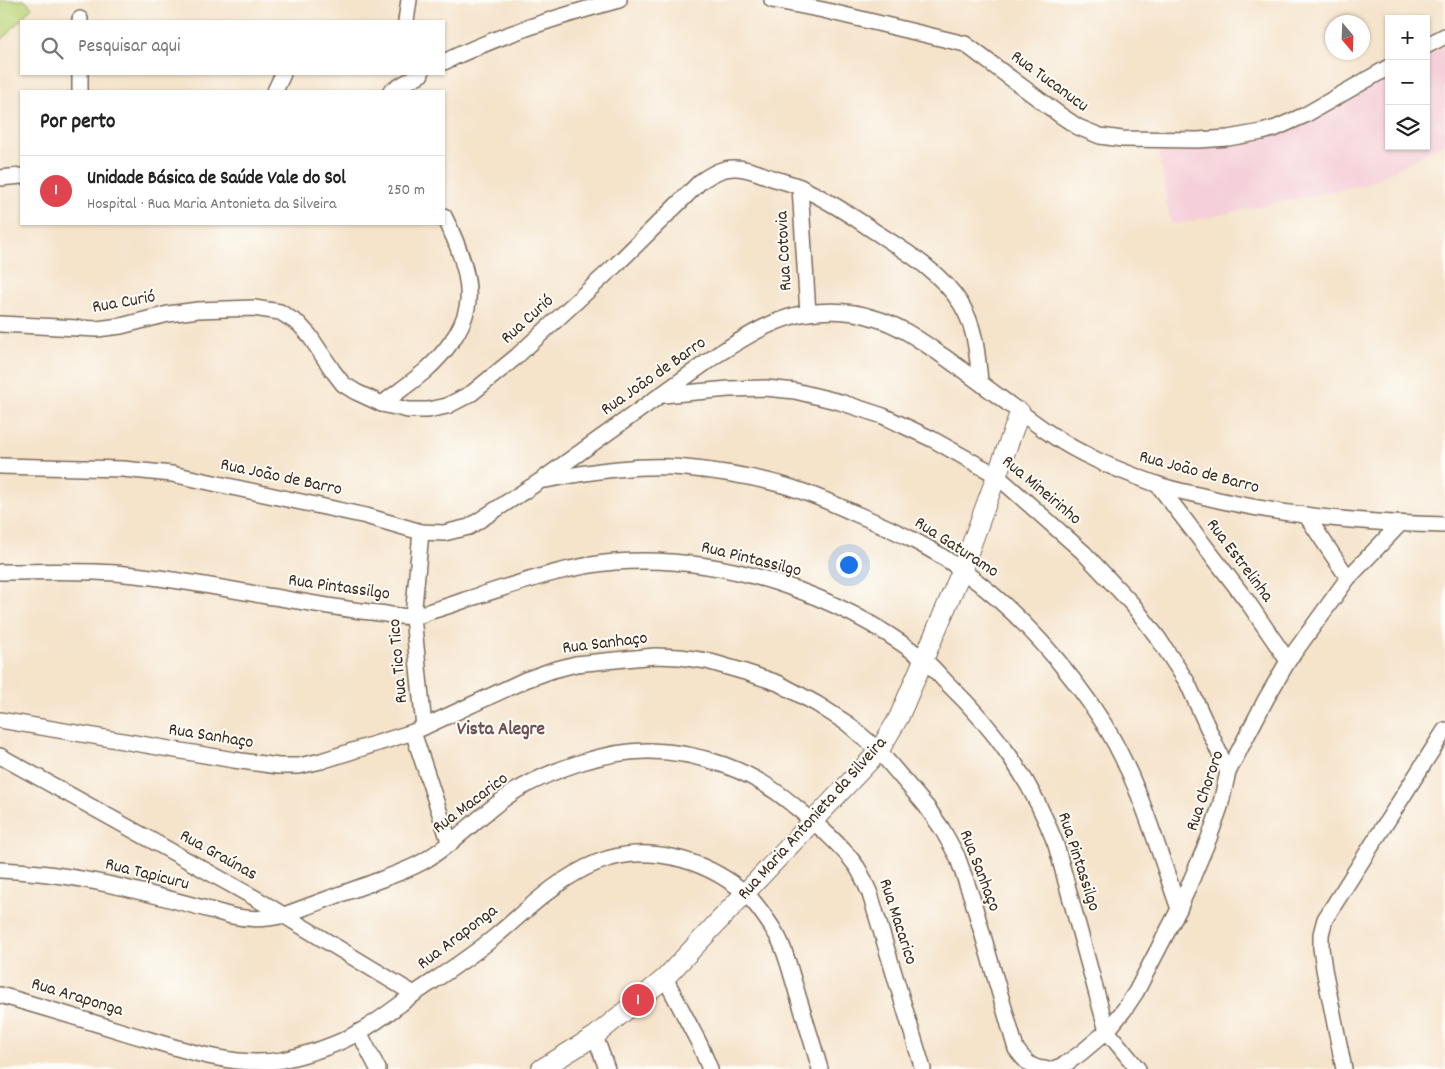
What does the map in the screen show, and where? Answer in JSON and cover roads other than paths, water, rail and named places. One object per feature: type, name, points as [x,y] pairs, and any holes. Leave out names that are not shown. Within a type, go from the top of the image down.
[{"type":"street","points":[[406,20],[409,0]]},
{"type":"street","points":[[445,62],[498,39],[619,0]]},
{"type":"street","name":"Rua Tucanucu","points":[[772,0],[823,10],[965,44],[1078,127],[1100,136],[1122,139],[1198,140],[1228,138],[1262,132],[1305,115],[1385,69]]},
{"type":"street","points":[[1430,44],[1445,36]]},
{"type":"street","points":[[80,75],[80,90]]},
{"type":"street","points":[[275,90],[282,75]]},
{"type":"street","points":[[396,84],[419,75]]},
{"type":"street","name":"Rua Curió","points":[[0,324],[97,329],[121,326],[168,314],[198,310],[254,308],[280,312],[299,324],[309,335],[343,384],[356,392],[382,404],[408,410],[428,410],[447,406],[472,393],[516,356],[618,263],[701,181],[714,172],[726,168],[736,168],[750,170],[800,187],[850,214],[897,245],[930,271],[961,304],[973,330],[977,346],[980,381]]},
{"type":"street","points":[[0,178],[20,176]]},
{"type":"street","name":"Rua Cotovia","points":[[800,187],[808,313]]},
{"type":"street","points":[[382,404],[425,371],[445,350],[459,329],[467,308],[468,283],[464,266],[445,218]]},
{"type":"street","name":"Rua João de Barro","points":[[0,466],[123,469],[172,474],[350,512],[421,532],[444,533],[469,527],[540,481],[718,354],[748,336],[786,319],[808,313],[836,312],[873,317],[901,328],[980,381],[1049,433],[1082,453],[1158,485],[1241,506],[1286,514],[1400,524],[1445,525]]},
{"type":"street","name":"Rua Mineirinho","points":[[661,395],[729,389],[766,388],[795,391],[840,402],[883,416],[932,439],[996,475],[1101,569],[1133,605],[1158,638],[1187,682],[1228,772]]},
{"type":"street","name":"Rua Maria Antonieta da Silveira","points":[[540,1069],[595,1036],[665,978],[879,751],[899,717],[962,570],[1020,412]]},
{"type":"street","name":"Rua Gaturamo","points":[[540,481],[602,471],[662,467],[686,468],[759,480],[823,499],[908,537],[962,570],[1002,601],[1022,620],[1089,701],[1104,724],[1120,751],[1134,781],[1180,909]]},
{"type":"street","name":"Rua Estrelinha","points":[[1158,485],[1241,594],[1288,661]]},
{"type":"street","points":[[1306,515],[1348,578]]},
{"type":"street","name":"Rua Chororo","points":[[1053,1069],[1064,1065],[1107,1031],[1136,992],[1180,909],[1220,807],[1228,772],[1266,699],[1288,661],[1348,578],[1400,524]]},
{"type":"street","name":"Rua Tico Tico","points":[[421,532],[413,617],[418,730],[450,844]]},
{"type":"street","name":"Rua Pintassilgo","points":[[0,572],[127,574],[339,609],[413,617],[554,573],[614,562],[643,561],[692,564],[738,572],[779,583],[818,598],[856,616],[923,659],[988,725],[1022,774],[1047,820],[1056,845],[1107,1031],[1138,1069]]},
{"type":"street","name":"Rua Sanhaço","points":[[0,720],[278,766],[299,766],[321,761],[418,730],[525,680],[576,664],[655,656],[680,657],[707,661],[746,672],[778,683],[818,704],[848,724],[879,751],[926,806],[957,856],[972,898],[1016,1049],[1025,1062],[1036,1068],[1045,1069]]},
{"type":"street","points":[[1344,1069],[1321,948],[1321,934],[1325,919],[1445,730]]},
{"type":"street","name":"Rua Macarico","points":[[284,915],[423,862],[450,844],[500,802],[533,782],[554,773],[597,758],[622,754],[648,751],[672,752],[692,756],[735,769],[776,790],[839,847],[856,867],[864,880],[923,1069]]},
{"type":"street","name":"Rua Graúnas","points":[[0,756],[255,898],[414,994]]},
{"type":"street","name":"Rua Araponga","points":[[0,995],[220,1059],[255,1063],[280,1060],[317,1051],[359,1032],[464,961],[548,890],[573,874],[598,862],[626,855],[653,854],[680,858],[699,866],[724,878],[746,894],[778,938],[786,958],[820,1069]]},
{"type":"street","name":"Rua Tapicuru","points":[[0,870],[56,874],[112,884],[247,919],[259,920],[284,915]]},
{"type":"street","points":[[232,916],[255,898]]},
{"type":"street","points":[[665,978],[700,1045],[710,1069]]},
{"type":"street","points":[[359,1032],[378,1069]]},
{"type":"street","points":[[595,1036],[607,1069]]},
{"type":"place","name":"Unidade Básica de Saúde Vale do Sol","points":[[638,1000]]},
{"type":"district","name":"Vista Alegre","points":[[501,730]]}]
